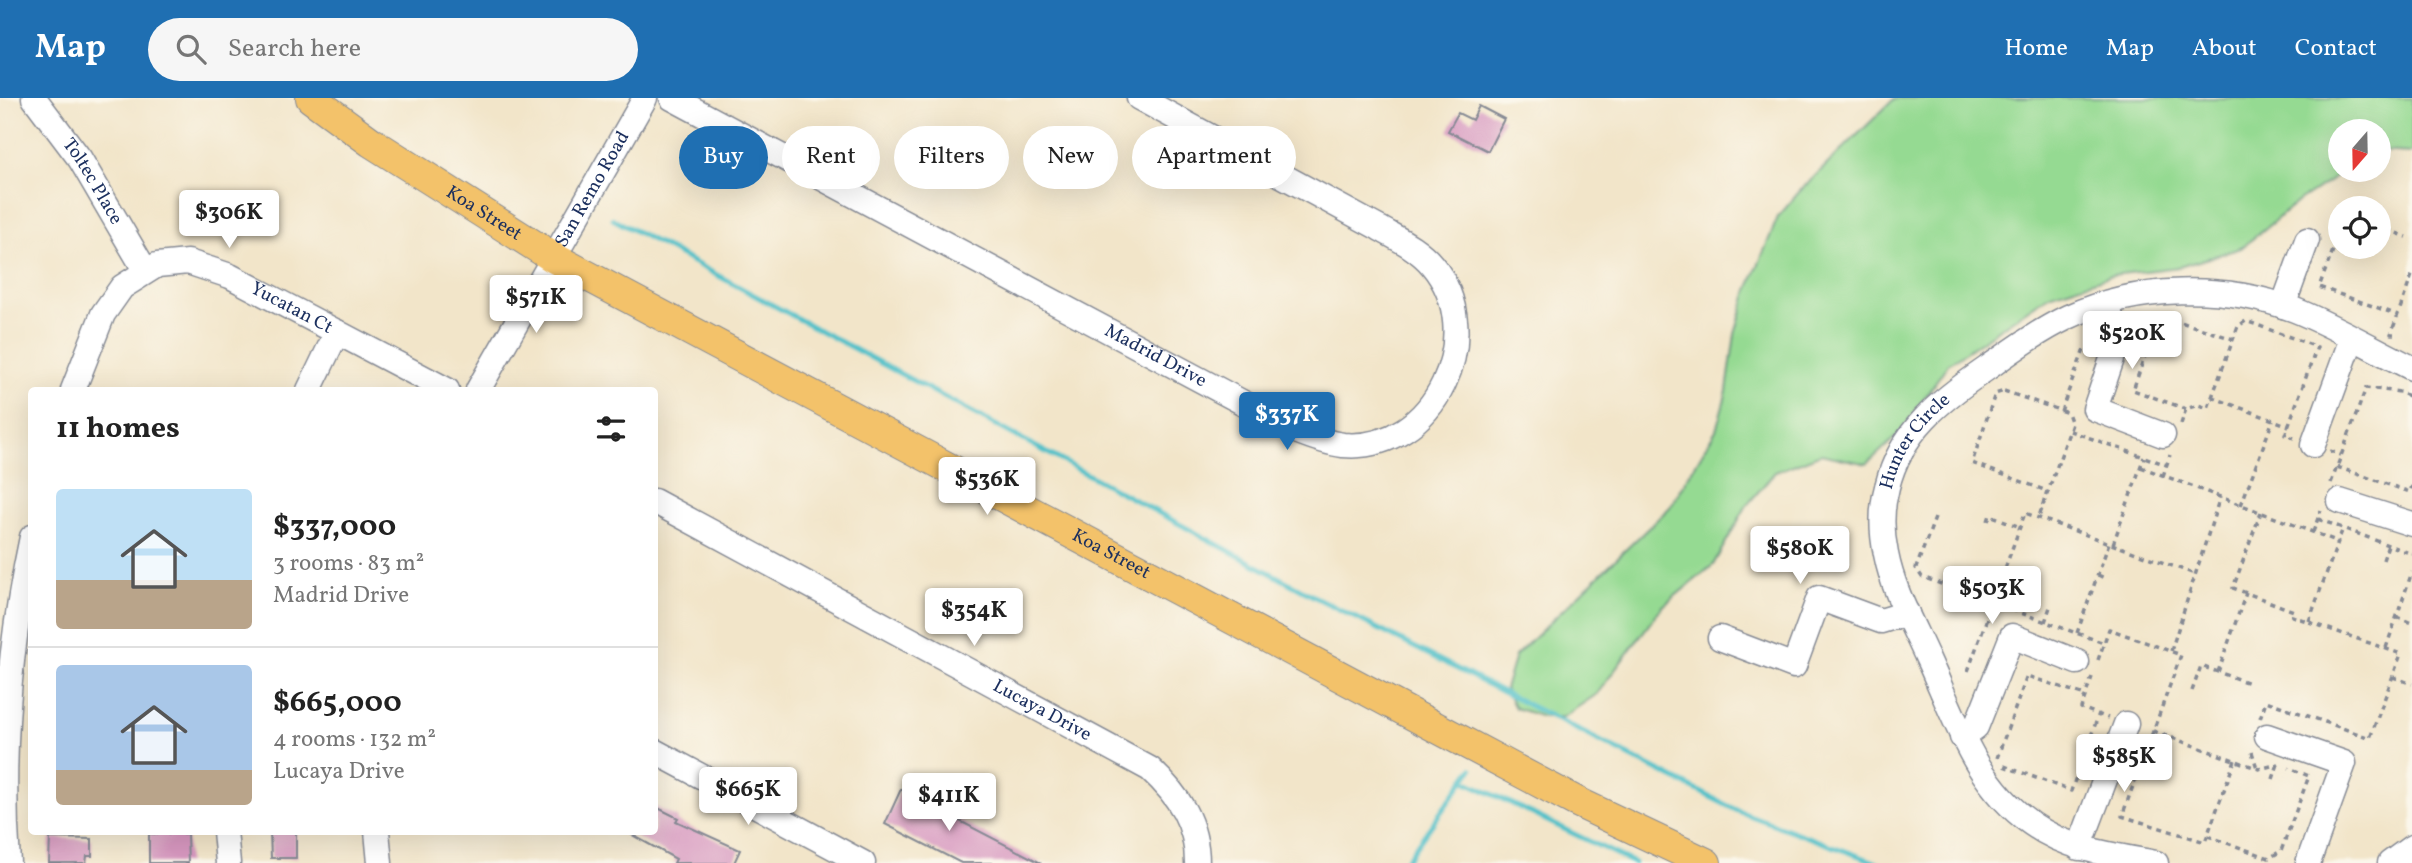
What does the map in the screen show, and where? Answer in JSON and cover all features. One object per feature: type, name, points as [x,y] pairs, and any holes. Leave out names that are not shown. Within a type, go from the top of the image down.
[{"type":"main road","name":"Koa Street","points":[[312,98],[428,179],[554,258],[1472,747],[1706,863]]},
{"type":"street","name":"Toltec Place","points":[[34,98],[80,159],[145,270]]},
{"type":"street","name":"San Remo Road","points":[[480,387],[645,98]]},
{"type":"street","name":"Madrid Drive","points":[[672,98],[1296,431],[1330,443],[1357,444],[1387,437],[1416,420],[1440,391],[1453,362],[1457,340],[1450,295],[1433,266],[1413,247],[1139,98]]},
{"type":"street","points":[[2283,306],[2307,240]]},
{"type":"street","name":"Yucatan Ct","points":[[74,387],[103,314],[122,287],[145,270],[171,262],[188,262],[211,268],[441,387]]},
{"type":"street","name":"Hunter Circle","points":[[2155,863],[2079,848],[2046,834],[2005,801],[1983,775],[1962,737],[1889,569],[1882,517],[1892,469],[1910,435],[1936,405],[2028,340],[2067,317],[2107,303],[2160,293],[2203,292],[2246,297],[2283,306],[2412,368]]},
{"type":"street","points":[[2107,303],[2118,341],[2095,409],[2171,440]]},
{"type":"street","points":[[310,387],[337,332]]},
{"type":"street","points":[[2313,445],[2352,338]]},
{"type":"street","points":[[2340,501],[2412,524]]},
{"type":"street","name":"Lucaya Drive","points":[[658,504],[1150,769],[1175,796],[1191,822],[1197,863]]},
{"type":"street","points":[[8,863],[5,758],[8,674],[28,556]]},
{"type":"street","points":[[1720,638],[1794,666],[1819,598],[1881,621],[1907,613]]},
{"type":"street","points":[[1962,737],[1976,727],[2012,636],[2089,667]]},
{"type":"street","points":[[2079,848],[2126,724]]},
{"type":"street","points":[[2258,734],[2344,763],[2308,863]]},
{"type":"street","points":[[658,753],[863,863]]},
{"type":"street","points":[[225,835],[228,863]]},
{"type":"street","points":[[377,835],[380,863]]},
{"type":"street","points":[[2390,863],[2412,847]]},
{"type":"path","points":[[2391,231],[2407,237]]},
{"type":"path","points":[[2330,259],[2319,287],[2398,315]]},
{"type":"path","points":[[2402,337],[2391,334],[2412,275]]},
{"type":"path","points":[[2186,410],[2133,390],[2159,315],[2233,339]]},
{"type":"path","points":[[2163,476],[2171,440],[2186,410],[2198,405],[2208,408],[2238,326],[2245,321],[2318,346],[2285,435],[2341,455]]},
{"type":"path","points":[[2061,411],[2085,347]]},
{"type":"path","points":[[2412,398],[2400,392],[2366,388],[2337,467],[2410,492],[2412,486]]},
{"type":"path","points":[[2004,391],[2068,412],[2072,424],[2039,517],[2047,491],[1972,463],[1995,394],[2004,391]]},
{"type":"path","points":[[2212,397],[2289,426]]},
{"type":"path","points":[[2241,505],[2273,420]]},
{"type":"path","points":[[2070,430],[2167,465]]},
{"type":"path","points":[[2077,633],[2144,457]]},
{"type":"path","points":[[2141,467],[2339,541]]},
{"type":"path","points":[[2171,651],[2220,497]]},
{"type":"path","points":[[2257,768],[2258,734],[2266,701],[2370,738],[2401,654],[2292,616],[2294,611],[2233,588],[2261,512]]},
{"type":"path","points":[[1968,670],[2025,513],[2195,574]]},
{"type":"path","points":[[1988,521],[1990,515],[2020,527]]},
{"type":"path","points":[[1935,518],[1916,568],[1922,577],[2104,643]]},
{"type":"path","points":[[2318,519],[2412,554]]},
{"type":"path","points":[[2309,621],[2343,528]]},
{"type":"path","points":[[2383,559],[2388,545]]},
{"type":"path","points":[[2162,571],[2165,563]]},
{"type":"path","points":[[2386,648],[2412,572]]},
{"type":"path","points":[[2098,575],[2107,579]]},
{"type":"path","points":[[2218,672],[2246,593]]},
{"type":"path","points":[[2045,622],[2051,604]]},
{"type":"path","points":[[2396,617],[2412,623]]},
{"type":"path","points":[[2208,835],[2269,858],[2281,851],[2309,776],[2278,764],[2257,768],[2235,760],[2153,732],[2126,724],[2081,708],[2089,667],[2109,629],[2181,654],[2153,732],[2122,816],[2206,842],[2208,835],[2235,760]]},
{"type":"path","points":[[2192,691],[2201,666],[2249,683]]},
{"type":"path","points":[[2085,695],[2027,676],[1996,763],[2071,790],[2099,714]]},
{"type":"path","points":[[2393,677],[2412,684]]},
{"type":"path","points":[[2273,779],[2278,764]]},
{"type":"green space","points":[[1895,98],[2412,98],[2412,153],[2391,152],[2391,119],[2328,119],[2328,182],[2299,201],[2241,248],[2179,267],[2112,275],[2049,295],[1948,364],[1900,433],[1867,464],[1821,454],[1775,472],[1747,505],[1713,565],[1662,607],[1597,694],[1563,717],[1543,717],[1515,708],[1505,689],[1515,656],[1670,507],[1716,430],[1727,391],[1735,334],[1748,290],[1778,217],[1799,192]]},
{"type":"building","points":[[1479,106],[1504,119],[1488,151],[1448,131],[1458,113],[1472,120]]},
{"type":"building","points":[[901,789],[951,813],[950,816],[1041,863],[961,863],[885,824]]},
{"type":"building","points":[[658,808],[678,818],[676,821],[740,850],[734,863],[674,863],[676,859],[632,835],[658,835]]},
{"type":"building","points":[[149,835],[187,835],[188,863],[149,863]]},
{"type":"building","points":[[270,835],[296,835],[296,858],[271,858]]},
{"type":"building","points":[[50,838],[92,839],[92,856],[87,856],[86,863],[49,863]]},
{"type":"waterway","points":[[613,219],[1315,597],[1738,811],[1878,863]]},
{"type":"waterway","points":[[1404,863],[1472,769]]},
{"type":"waterway","points":[[1465,781],[1634,863]]}]
